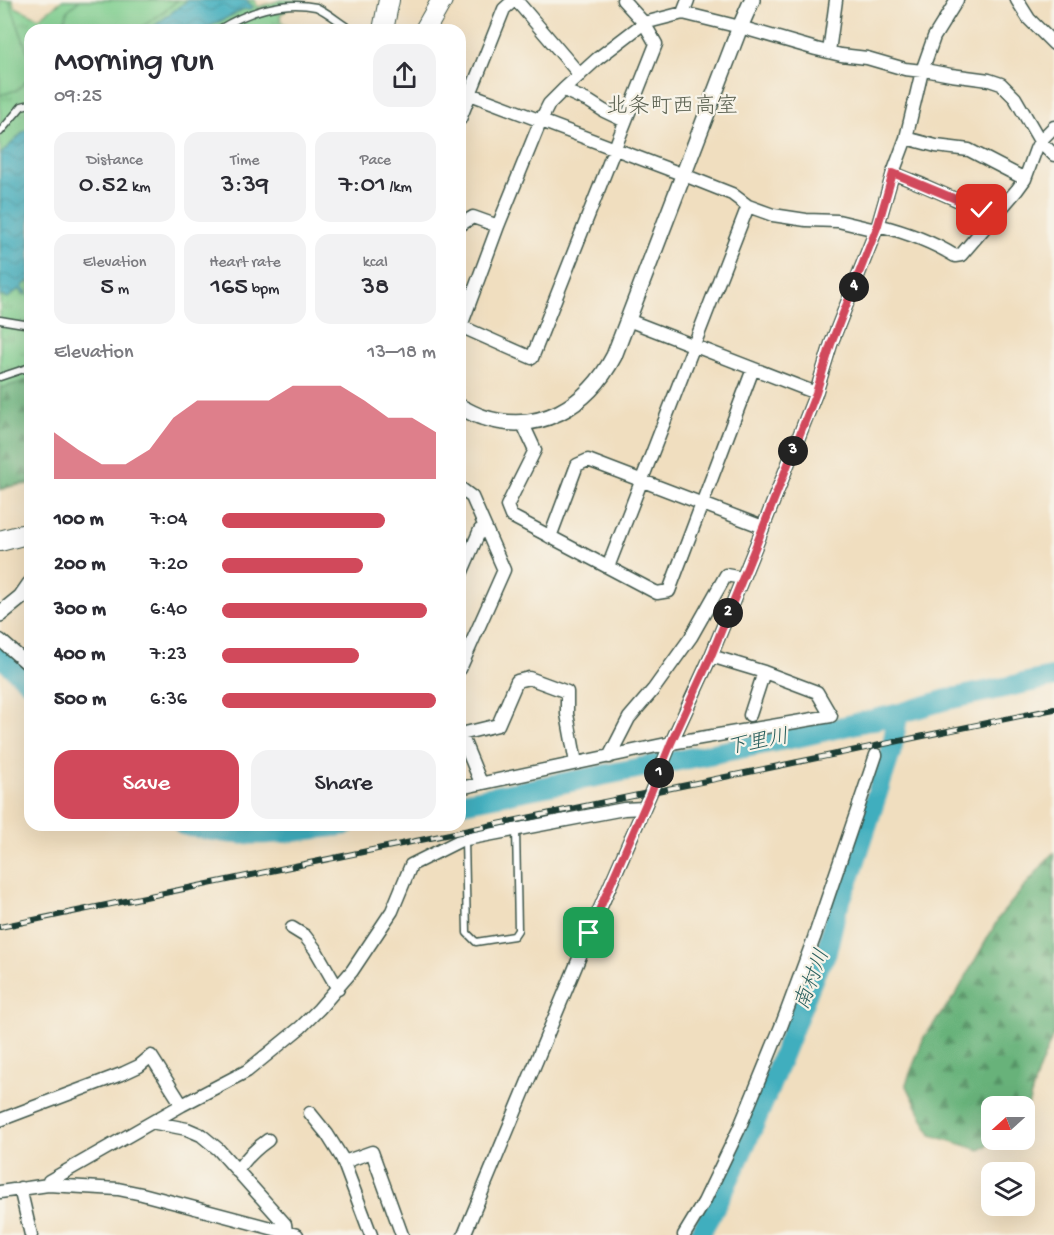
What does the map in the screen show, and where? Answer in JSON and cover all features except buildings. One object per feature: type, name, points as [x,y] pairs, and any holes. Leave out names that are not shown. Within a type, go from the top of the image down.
[{"type":"main road","points":[[383,24],[389,0]]},
{"type":"main road","points":[[428,24],[442,0]]},
{"type":"main road","points":[[0,541],[24,535]]},
{"type":"street","points":[[466,104],[504,9],[515,0],[580,75]]},
{"type":"street","points":[[466,328],[532,358],[656,44],[644,23],[623,0]]},
{"type":"street","points":[[683,14],[688,0]]},
{"type":"street","points":[[466,410],[482,417],[501,421],[522,422],[543,418],[562,411],[579,400],[605,372],[614,356],[752,0]]},
{"type":"street","points":[[829,52],[836,0]]},
{"type":"street","points":[[464,1235],[594,920],[711,656],[763,527],[816,393],[831,344],[877,227],[906,138],[922,71],[934,37],[957,0]]},
{"type":"street","points":[[1017,0],[1029,19],[1054,44]]},
{"type":"street","points":[[466,312],[498,226],[549,104],[597,60],[644,23],[683,14],[905,69],[989,80],[1001,84],[1015,98],[1040,141],[1054,155]]},
{"type":"street","points":[[564,89],[625,122]]},
{"type":"street","points":[[470,94],[732,194],[748,206],[773,215],[877,227],[919,238],[955,256],[961,255],[1025,179],[1036,148],[1054,127]]},
{"type":"street","points":[[906,138],[936,146],[969,150],[1025,179]]},
{"type":"street","points":[[893,173],[975,206],[994,217]]},
{"type":"street","points":[[608,567],[748,206]]},
{"type":"street","points":[[466,221],[473,217],[498,226]]},
{"type":"street","points":[[628,320],[816,393]]},
{"type":"street","points":[[522,422],[535,450],[507,506],[511,516],[657,593],[669,591],[753,369]]},
{"type":"street","points":[[550,537],[577,465],[588,460],[763,527]]},
{"type":"street","points":[[466,492],[472,497],[504,570],[466,656]]},
{"type":"street","points":[[466,562],[480,530],[485,527]]},
{"type":"street","points":[[609,757],[629,718],[653,690],[691,637],[726,574],[742,578]]},
{"type":"street","points":[[0,614],[24,593]]},
{"type":"street","points":[[0,640],[24,661]]},
{"type":"street","points":[[466,787],[576,763],[831,716],[817,692],[764,672],[711,656]]},
{"type":"street","points":[[750,715],[764,672]]},
{"type":"street","points":[[466,732],[498,725],[517,681],[529,678],[567,692],[567,714],[576,763]]},
{"type":"street","points":[[466,746],[481,783]]},
{"type":"street","points":[[684,1235],[704,1202],[739,1129],[777,1035],[814,938],[876,755]]},
{"type":"street","points":[[48,1185],[49,1181],[182,1105],[247,1071],[301,1027],[352,971],[392,911],[411,865],[460,840],[624,809],[644,808]]},
{"type":"street","points":[[292,928],[305,936],[315,949],[338,989]]},
{"type":"street","points":[[0,1120],[139,1066],[151,1056],[182,1105]]},
{"type":"street","points":[[310,1113],[344,1161],[371,1235]]},
{"type":"street","points":[[154,1121],[201,1135],[218,1149],[292,1233]]},
{"type":"street","points":[[237,1171],[244,1161],[268,1140]]},
{"type":"street","points":[[344,1161],[372,1152],[402,1235]]},
{"type":"street","points":[[0,1192],[48,1185],[118,1189],[292,1233]]},
{"type":"street","points":[[20,1188],[31,1235]]},
{"type":"lane","points":[[227,24],[261,7],[288,0],[315,6],[343,24]]},
{"type":"lane","points":[[0,132],[24,106]]},
{"type":"lane","points":[[0,320],[24,324]]},
{"type":"lane","points":[[0,377],[24,369]]},
{"type":"lane","points":[[465,839],[467,933],[476,942],[514,936],[518,930],[516,829]]},
{"type":"green space","points":[[0,0],[12,0],[15,7],[39,18],[63,0],[254,0],[258,7],[282,0],[304,1],[280,15],[284,24],[24,24],[24,485],[0,490]]},
{"type":"green space","points":[[0,0],[9,0],[24,42],[24,83],[17,90],[0,95]]},
{"type":"green space","points":[[80,0],[178,0],[146,24],[63,24],[68,10]]},
{"type":"green space","points":[[24,382],[24,483],[0,489],[0,388]]},
{"type":"green space","points":[[1054,853],[1054,1033],[1031,1096],[981,1096],[980,1150],[931,1135],[906,1084],[924,1037],[956,994],[1000,916]]},
{"type":"water","points":[[188,0],[246,0],[253,7],[249,10],[244,9],[215,24],[157,24]]},
{"type":"water","points":[[23,132],[24,285],[22,287],[24,294],[19,289],[8,298],[0,296],[0,155]]},
{"type":"waterway","name":"下里川","points":[[0,656],[24,678]]},
{"type":"waterway","name":"下里川","points":[[466,802],[798,737],[898,714],[945,700],[1054,677]]},
{"type":"waterway","name":"南村川","points":[[699,1235],[749,1136],[818,966],[826,954],[836,911],[851,874],[892,748],[898,714]]},
{"type":"waterway","name":"下里川","points":[[217,831],[243,834],[294,831]]},
{"type":"railway","points":[[466,831],[1054,709]]},
{"type":"railway","points":[[0,927],[464,831]]},
{"type":"district","name":"北条町西高室","points":[[672,108]]},
{"type":"route","points":[[589,933],[711,656],[757,543],[878,225],[893,173],[982,210]]}]
